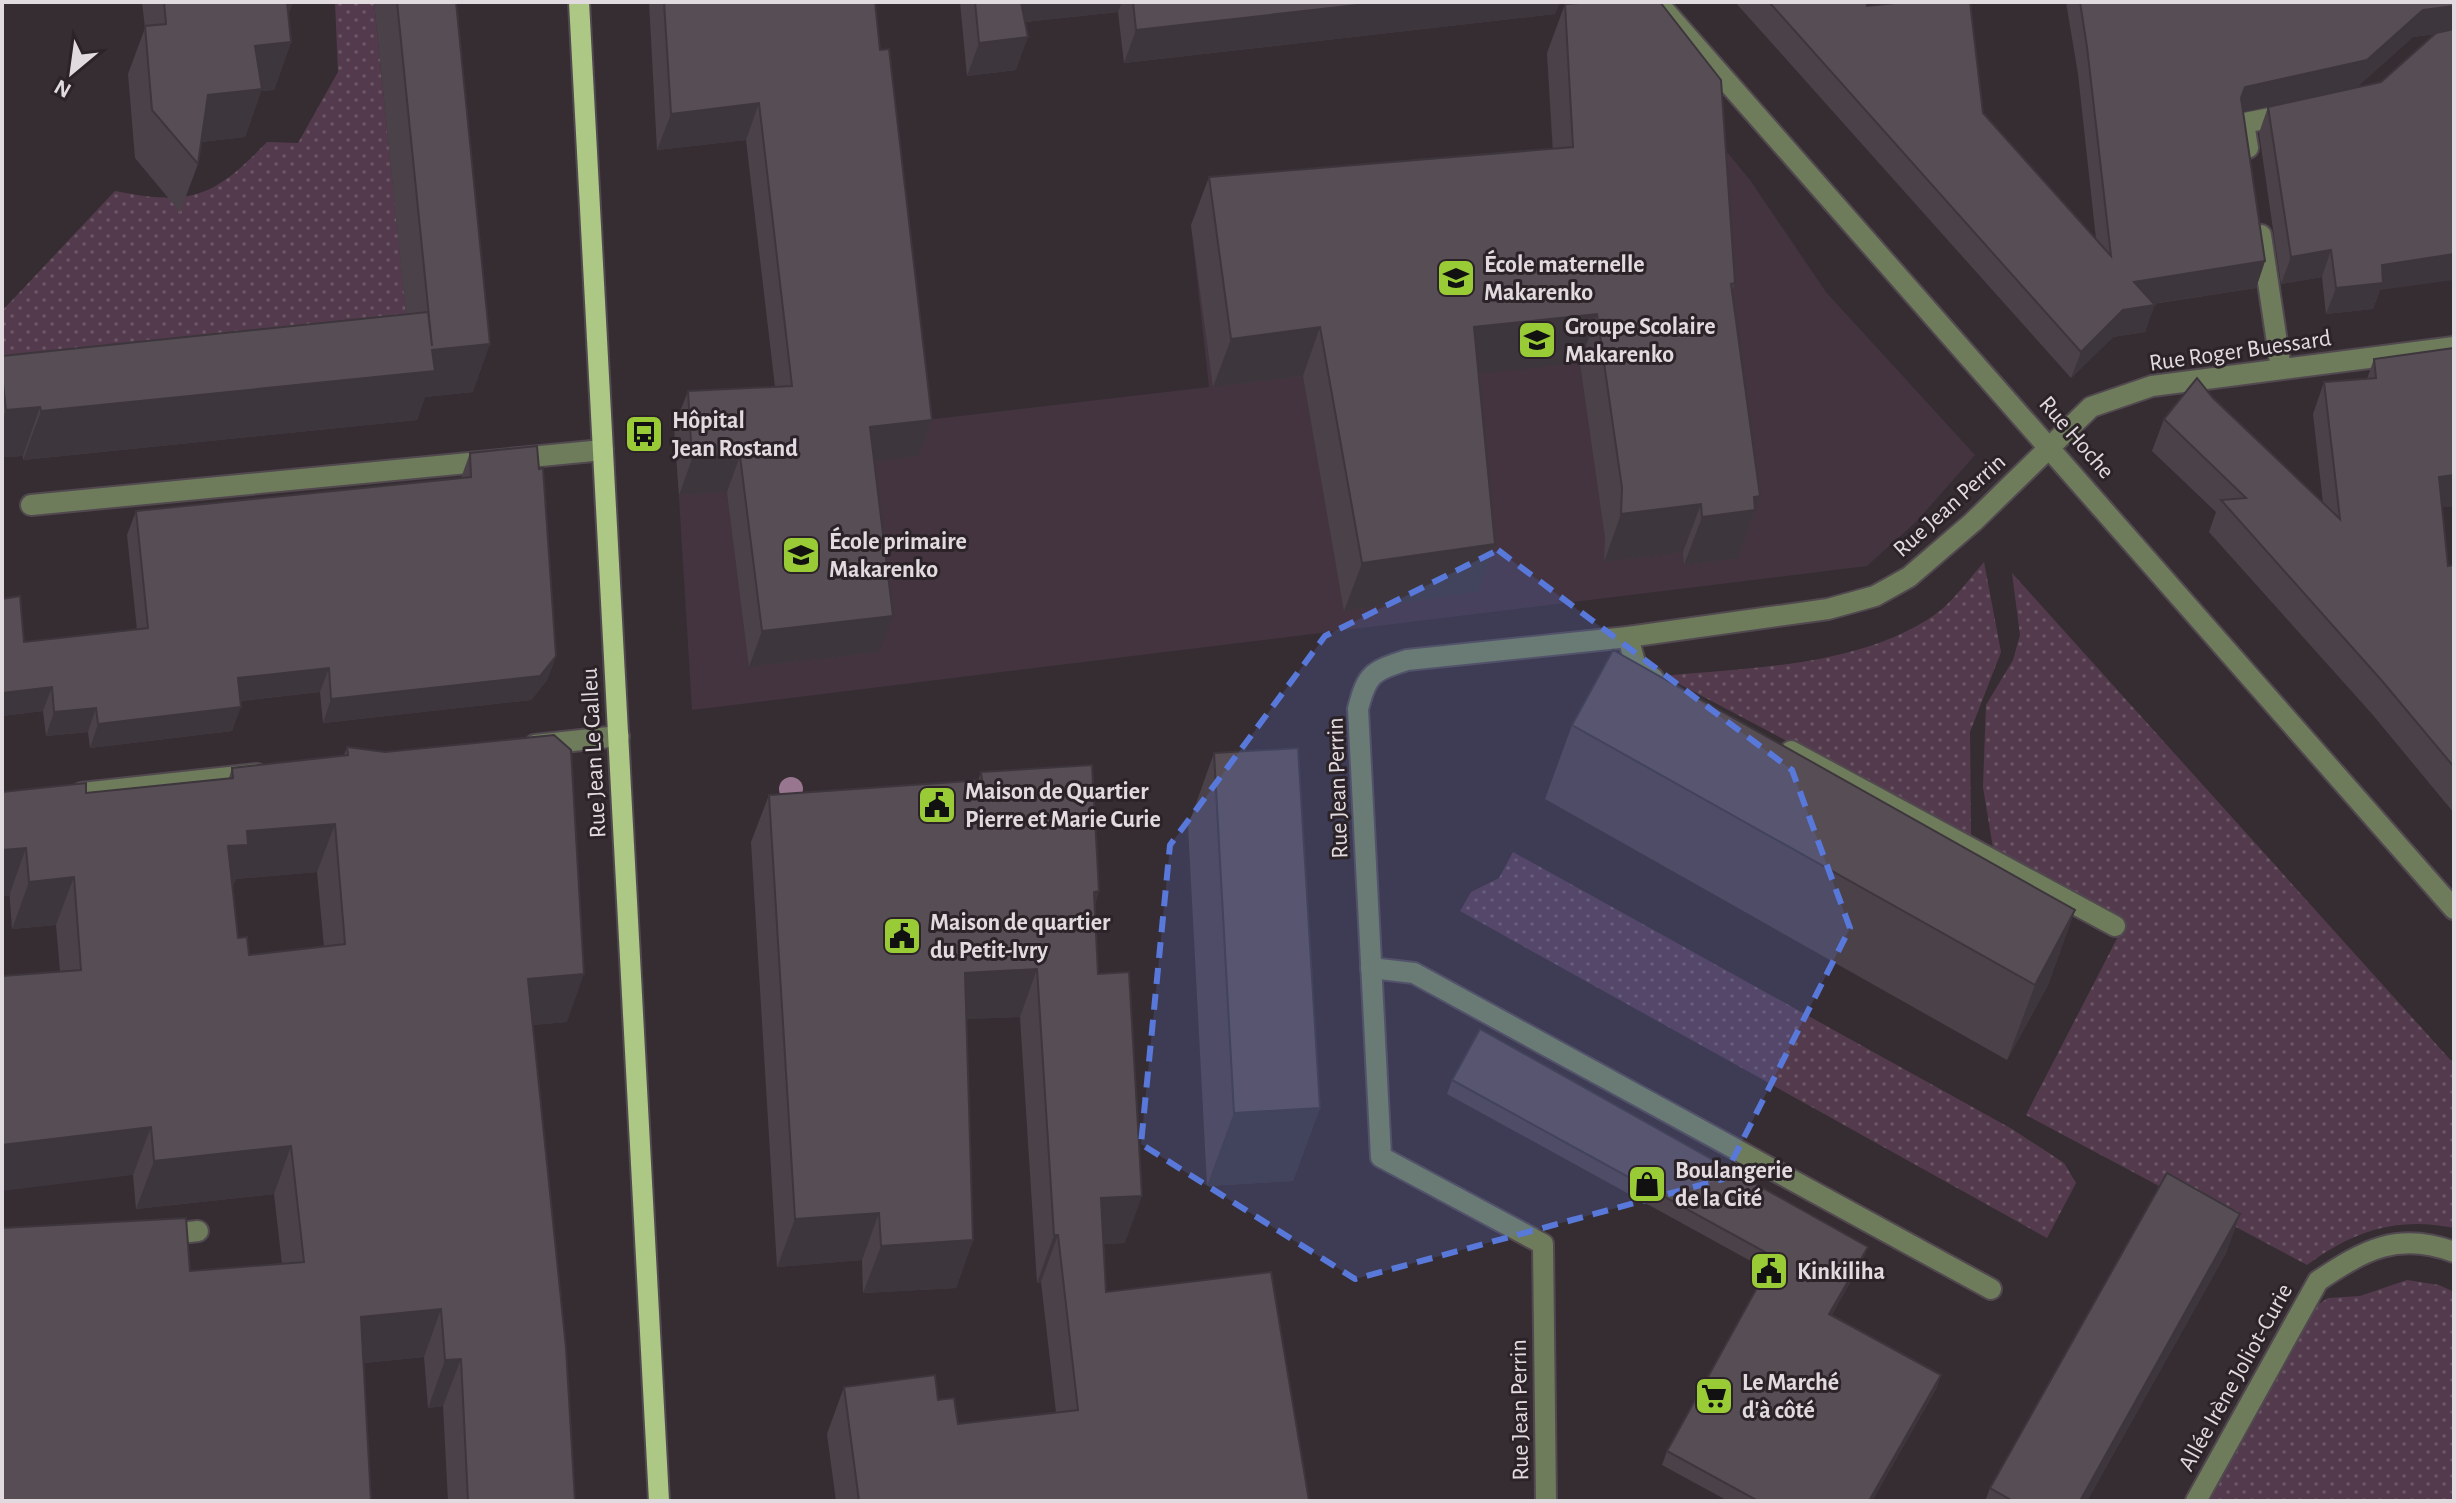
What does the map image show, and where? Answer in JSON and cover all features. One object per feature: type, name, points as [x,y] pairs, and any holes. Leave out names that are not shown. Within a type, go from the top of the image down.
[{"type":"main road","name":"Rue Jean Le Galleu","points":[[579,2],[659,1501]]},
{"type":"street","name":"Rue Hoche","points":[[1657,2],[2051,446],[2454,909]]},
{"type":"street","points":[[2251,169],[2244,123],[2304,111]]},
{"type":"street","points":[[2258,216],[2281,369]]},
{"type":"street","name":"Rue Roger Buessard","points":[[2051,446],[2091,407],[2152,386],[2454,347]]},
{"type":"street","name":"Rue Jean Perrin","points":[[1546,1501],[1543,1244],[1381,1157],[1358,709],[1365,683],[1376,670],[1407,660],[1628,637],[1828,609],[1875,596],[1909,577],[1973,522],[2051,446]]},
{"type":"street","points":[[31,505],[603,450]]},
{"type":"street","points":[[1628,637],[1637,670],[1665,684]]},
{"type":"street","points":[[515,747],[619,736]]},
{"type":"street","points":[[1774,742],[2115,926]]},
{"type":"street","points":[[64,795],[282,772]]},
{"type":"street","points":[[1371,968],[1414,973],[1991,1289]]},
{"type":"street","points":[[138,1238],[198,1231]]},
{"type":"street","name":"Allée Irène Joliot-Curie","points":[[2196,1501],[2318,1281],[2351,1259],[2387,1243],[2438,1246],[2454,1252]]},
{"type":"highlighted area","points":[[1498,550],[1792,770],[1850,928],[1723,1179],[1355,1279],[1141,1144],[1170,845],[1325,636]]},
{"type":"shaded area","points":[[335,2],[374,2],[411,361],[2,403],[2,311],[115,191],[163,198],[199,193],[231,175],[267,142],[298,143],[338,72]]},
{"type":"shaded area","name":"Groupe Scolaire Makarenko","points":[[1639,45],[1750,180],[1826,292],[1975,455],[1917,521],[1867,566],[692,710],[676,449],[1209,387],[1191,225],[1555,195],[1547,53]]},
{"type":"shaded area","points":[[1984,562],[2001,652],[1970,732],[1971,838],[1664,676],[1803,662],[1871,646],[1903,633],[1940,611]]},
{"type":"shaded area","points":[[2012,573],[2454,1064],[2454,1228],[2413,1224],[2376,1229],[2341,1243],[2307,1265],[2026,1115],[2125,923],[1993,848],[1983,787],[1986,705],[2013,660],[2020,635]]},
{"type":"shaded area","points":[[1513,852],[2012,1129],[2064,1163],[2076,1183],[2047,1238],[1460,911],[1471,892],[1499,878]]},
{"type":"shaded area","points":[[2407,1280],[2439,1285],[2454,1292],[2454,1501],[2196,1501],[2299,1317],[2328,1298],[2360,1296]]},
{"type":"building","points":[[164,2],[287,2],[291,42],[255,46],[262,89],[208,95],[198,164],[152,110],[145,26],[166,24]]},
{"type":"building","points":[[397,2],[456,2],[490,344],[432,350],[435,371],[41,411],[40,407],[6,410],[2,356],[428,312],[432,346]]},
{"type":"building","points":[[664,2],[875,2],[880,50],[889,49],[932,420],[870,427],[893,616],[762,631],[740,456],[692,459],[688,391],[792,386],[759,103],[671,114]]},
{"type":"building","points":[[975,2],[1021,2],[1028,37],[979,43]]},
{"type":"building","points":[[1133,2],[1384,2],[1136,30]]},
{"type":"building","name":"École maternelle Makarenko","points":[[1660,2],[1721,80],[1735,283],[1731,284],[1760,496],[1754,497],[1755,510],[1702,517],[1701,504],[1621,514],[1622,488],[1597,314],[1474,327],[1495,544],[1362,563],[1320,327],[1231,339],[1209,177],[1573,147],[1565,4]]},
{"type":"building","points":[[1769,2],[1866,2],[1867,6],[1905,2],[1970,2],[1983,113],[2111,256],[2080,2],[2454,2],[2454,6],[2423,10],[2367,60],[2245,87],[2241,98],[2265,261],[2134,282],[2155,305],[2123,310],[2081,352]]},
{"type":"building","points":[[2454,29],[2454,254],[2382,265],[2383,283],[2336,288],[2331,250],[2291,257],[2268,107],[2381,82],[2436,33]]},
{"type":"building","points":[[2454,348],[2454,475],[2439,477],[2448,566],[2454,565],[2454,767],[2221,500],[2246,498],[2164,419],[2197,378],[2213,398],[2340,519],[2324,382],[2376,378],[2374,359]]},
{"type":"building","points":[[537,446],[539,469],[543,468],[556,656],[540,676],[331,699],[329,668],[238,678],[241,707],[98,724],[96,708],[54,712],[52,687],[2,693],[2,599],[20,596],[24,642],[148,628],[136,511],[471,477],[470,453]]},
{"type":"building","points":[[1613,650],[2075,910],[2035,985],[1572,725]]},
{"type":"building","points":[[554,735],[571,750],[584,974],[528,979],[566,1348],[575,1501],[468,1501],[461,1359],[445,1360],[441,1309],[361,1317],[371,1501],[2,1501],[2,1228],[186,1218],[190,1271],[304,1262],[291,1146],[154,1161],[151,1127],[2,1145],[2,976],[81,970],[74,877],[29,882],[26,848],[2,850],[2,792],[86,783],[86,793],[233,778],[232,768],[348,755],[347,747],[385,752]],"holes":[[[335,824],[345,944],[249,955],[247,937],[238,938],[228,846],[248,845],[247,831]]]},
{"type":"building","points":[[1298,748],[1320,1108],[1234,1113],[1214,753]]},
{"type":"building","points":[[1092,765],[1099,891],[1094,892],[1098,974],[1129,972],[1142,1196],[1101,1198],[1106,1292],[1271,1272],[1309,1501],[859,1501],[844,1387],[935,1375],[938,1400],[954,1398],[958,1424],[1078,1410],[1058,1235],[1054,1235],[1037,969],[965,973],[973,1240],[881,1246],[879,1213],[795,1219],[769,795],[982,780],[981,772]]},
{"type":"building","points":[[1480,1029],[1868,1247],[1829,1314],[1941,1375],[1869,1501],[1758,1501],[1667,1451],[1774,1257],[1452,1080]]},
{"type":"building","points":[[2167,1173],[2240,1214],[2080,1501],[2013,1501],[1990,1488]]},
{"type":"place","name":"École maternelle Makarenko","points":[[1456,278]]},
{"type":"place","name":"Groupe Scolaire Makarenko","points":[[1537,340]]},
{"type":"place","name":"Hôpital Jean Rostand","points":[[644,434]]},
{"type":"place","name":"École primaire Makarenko","points":[[801,555]]},
{"type":"place","name":"Maison de Quartier Pierre et Marie Curie","points":[[937,805]]},
{"type":"place","name":"Maison de quartier du Petit-Ivry","points":[[902,936]]},
{"type":"place","name":"Boulangerie de la Cité","points":[[1647,1184]]},
{"type":"place","name":"Kinkiliha","points":[[1769,1271]]},
{"type":"place","name":"Le Marché d'à côté","points":[[1714,1396]]}]
